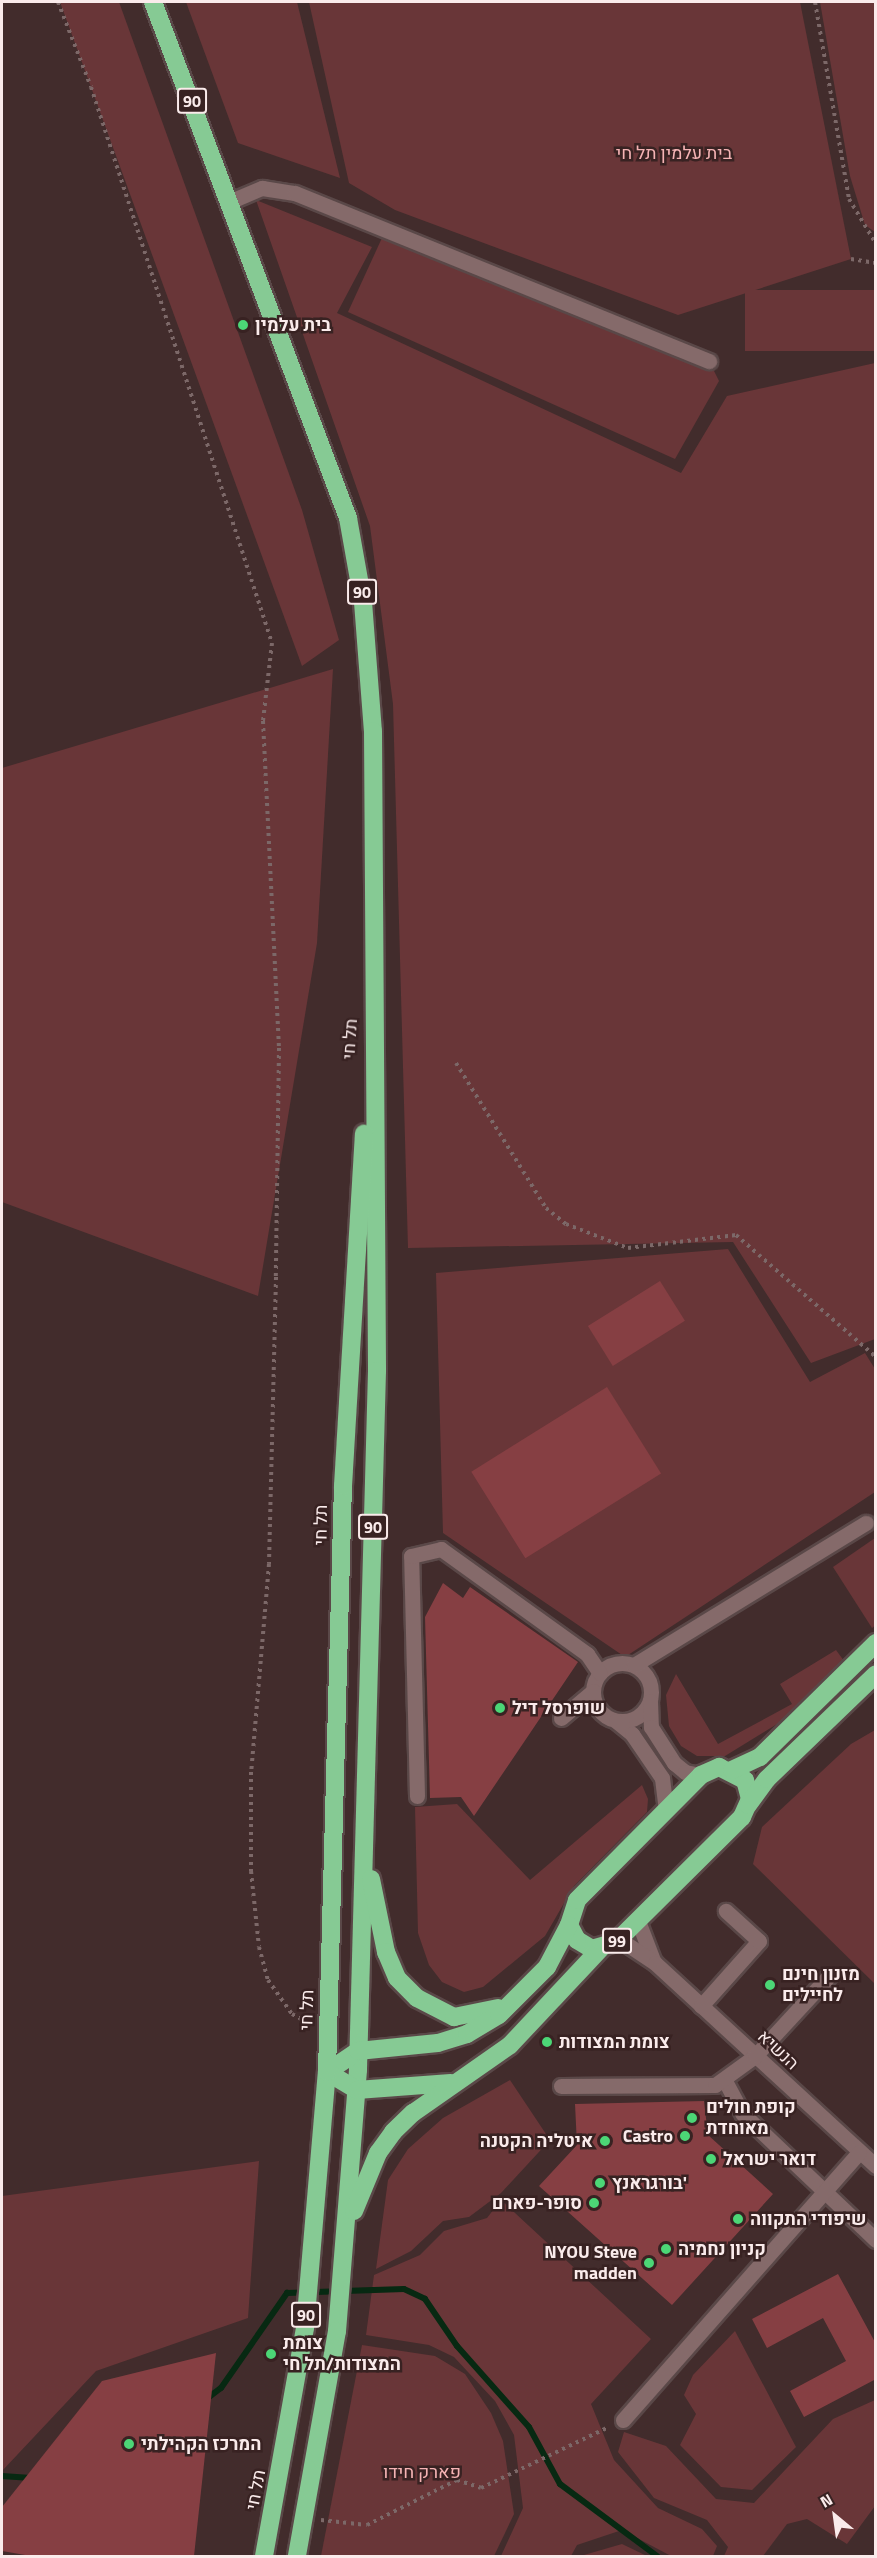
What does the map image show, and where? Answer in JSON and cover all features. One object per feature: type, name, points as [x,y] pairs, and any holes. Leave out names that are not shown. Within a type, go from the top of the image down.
[{"type":"highway","name":"90","points":[[153,2],[231,201],[335,481],[358,561],[373,731],[374,1004]]},
{"type":"highway","name":"תל חי","points":[[264,2556],[305,2327],[327,2072],[349,1351],[374,1004]]},
{"type":"highway","name":"תל חי","points":[[297,2556],[337,2331],[357,2090],[378,1371],[374,1004]]},
{"type":"highway","points":[[732,1770],[760,1757],[876,1642]]},
{"type":"highway","name":"99","points":[[357,2090],[444,2085],[470,2076],[510,2045],[600,1949],[619,1939],[638,1921],[748,1805],[767,1779],[875,1675]]},
{"type":"highway","points":[[357,2090],[327,2072],[358,2051],[438,2043],[467,2034],[514,2003],[547,1967],[569,1925],[577,1900],[701,1775],[719,1767],[732,1770],[745,1780],[748,1805]]},
{"type":"highway","points":[[364,1846],[386,1952],[397,1978],[417,1998],[454,2016],[514,2003]]},
{"type":"highway","name":"99","points":[[569,1925],[577,1940],[600,1949]]},
{"type":"highway","points":[[346,2232],[367,2175],[393,2132],[413,2113],[470,2076]]},
{"type":"street","points":[[231,201],[262,188],[295,194],[709,361]]},
{"type":"street","points":[[561,1718],[593,1691],[600,1673],[614,1664],[634,1665],[866,1523]]},
{"type":"street","points":[[417,1796],[411,1556],[441,1549],[587,1654],[600,1673]]},
{"type":"street","points":[[634,1665],[649,1679],[651,1727],[674,1763],[685,1772],[701,1775]]},
{"type":"street","points":[[593,1691],[599,1710],[632,1734],[662,1778],[666,1810]]},
{"type":"street","points":[[616,1721],[638,1717],[650,1701]]},
{"type":"street","points":[[701,2006],[759,1941],[726,1911]]},
{"type":"street","name":"הנשיא","points":[[638,1921],[655,1963]]},
{"type":"street","name":"הנשיא","points":[[619,1939],[655,1963],[876,2166]]},
{"type":"street","points":[[561,2086],[715,2085],[755,2056],[828,1977]]},
{"type":"street","points":[[724,2079],[743,2114],[876,2240]]},
{"type":"street","points":[[623,2420],[859,2152]]},
{"type":"path","points":[[58,2],[91,87],[272,643],[263,721],[279,1048],[276,1277],[268,1564],[251,1772],[251,1871],[258,1947],[268,1980],[292,2014],[327,2031]]},
{"type":"path","points":[[815,2],[849,199],[876,244]]},
{"type":"path","points":[[851,259],[876,264]]},
{"type":"path","points":[[456,1063],[546,1208],[566,1224],[628,1248],[736,1235],[876,1357]]},
{"type":"path","points":[[304,2519],[367,2525],[457,2480],[482,2488],[623,2420]]},
{"type":"green space","points":[[60,2],[119,2],[302,510],[339,640],[302,666]]},
{"type":"green space","points":[[186,2],[297,2],[340,178],[238,143]]},
{"type":"green space","name":"בית עלמין תל חי","points":[[309,2],[800,2],[851,259],[678,315],[395,210],[349,183]]},
{"type":"green space","points":[[820,2],[875,2],[875,232],[865,225],[850,176]]},
{"type":"green space","points":[[256,200],[372,247],[337,313],[681,473],[727,396],[875,363],[875,1339],[811,1363],[733,1242],[408,1248],[393,704],[370,526]]},
{"type":"green space","points":[[387,227],[709,361],[719,381],[675,459],[348,312]]},
{"type":"green space","points":[[745,290],[875,290],[875,351],[745,351]]},
{"type":"green space","points":[[333,669],[317,943],[258,1296],[2,1202],[2,768]]},
{"type":"green space","points":[[728,1249],[810,1382],[865,1353],[875,1369],[875,1492],[625,1657],[443,1533],[436,1273]]},
{"type":"green space","points":[[875,1538],[876,1625],[872,1628],[833,1567]]},
{"type":"green space","points":[[836,1650],[847,1665],[805,1707],[725,1756],[697,1756],[681,1746],[669,1726],[666,1695],[676,1674],[718,1744],[792,1704],[780,1684]]},
{"type":"green space","points":[[875,1730],[875,1984],[753,1864],[762,1827],[851,1744]]},
{"type":"green space","points":[[642,1785],[648,1799],[647,1812],[574,1886],[545,1936],[483,1987],[464,1992],[442,1982],[429,1965],[418,1933],[415,1807],[457,1804],[530,1880]]},
{"type":"green space","points":[[510,2080],[550,2140],[501,2193],[469,2217],[443,2221],[411,2251],[376,2269],[388,2180],[408,2149],[443,2118]]},
{"type":"green space","points":[[259,2161],[248,2318],[96,2371],[2,2471],[2,2196]]},
{"type":"green space","points":[[501,2200],[651,2339],[591,2404],[614,2460],[658,2508],[702,2529],[717,2546],[713,2556],[671,2556],[622,2530],[577,2545],[571,2556],[501,2556],[523,2508],[514,2435],[495,2401],[454,2357],[429,2345],[366,2335],[374,2275],[420,2255],[444,2231],[487,2218]]},
{"type":"green space","points":[[735,2331],[796,2447],[752,2490],[721,2487],[680,2445],[696,2414],[684,2395],[693,2375]]},
{"type":"green space","name":"פארק חידו","points":[[362,2345],[435,2356],[465,2374],[491,2413],[503,2441],[514,2514],[494,2556],[321,2556]]},
{"type":"green space","points":[[875,2400],[875,2506],[847,2544],[807,2519],[787,2524],[763,2556],[724,2556],[728,2547],[707,2520],[654,2498],[618,2452],[624,2432],[666,2446],[716,2499],[754,2503],[833,2419]]},
{"type":"green space","points":[[622,2544],[647,2556],[583,2556],[584,2555]]},
{"type":"building","points":[[660,1281],[685,1321],[613,1366],[588,1326]]},
{"type":"building","points":[[607,1387],[661,1474],[525,1558],[471,1472]]},
{"type":"building","points":[[443,1583],[463,1598],[470,1587],[578,1662],[474,1816],[461,1797],[430,1798],[425,1617]]},
{"type":"building","name":"קניון נחמיה","points":[[704,2101],[708,2135],[773,2194],[672,2305],[539,2186],[577,2145],[575,2104]]},
{"type":"building","points":[[838,2274],[876,2344],[876,2379],[804,2417],[790,2391],[846,2361],[823,2318],[767,2348],[752,2319]]},
{"type":"building","name":"המרכז הקהילתי","points":[[216,2353],[194,2556],[31,2556],[2,2551],[2,2507],[102,2381]]},
{"type":"waterway","points":[[205,2400],[221,2388],[287,2293],[404,2289],[425,2299],[457,2346],[529,2427],[560,2484],[657,2556]]},
{"type":"waterway","points":[[2,2476],[31,2478]]},
{"type":"place","name":"בית עלמין","points":[[243,325]]},
{"type":"place","name":"שופרסל דיל","points":[[500,1708]]},
{"type":"place","name":"מזנון חינם לחיילים","points":[[770,1985]]},
{"type":"place","name":"צומת המצודות","points":[[547,2042]]},
{"type":"place","name":"קופת חולים מאוחדת","points":[[692,2118]]},
{"type":"place","name":"Castro","points":[[685,2136]]},
{"type":"place","name":"איטליה הקטנה","points":[[605,2141]]},
{"type":"place","name":"דואר ישראל","points":[[711,2159]]},
{"type":"place","name":"בורגראנץ'","points":[[600,2183]]},
{"type":"place","name":"סופר-פארם","points":[[594,2203]]},
{"type":"place","name":"שיפודי התקווה","points":[[738,2219]]},
{"type":"place","name":"קניון נחמיה","points":[[666,2249]]},
{"type":"place","name":"NYOU Steve madden","points":[[649,2263]]},
{"type":"place","name":"צומת המצודות/תל חי","points":[[271,2354]]},
{"type":"place","name":"המרכז הקהילתי","points":[[129,2444]]}]
